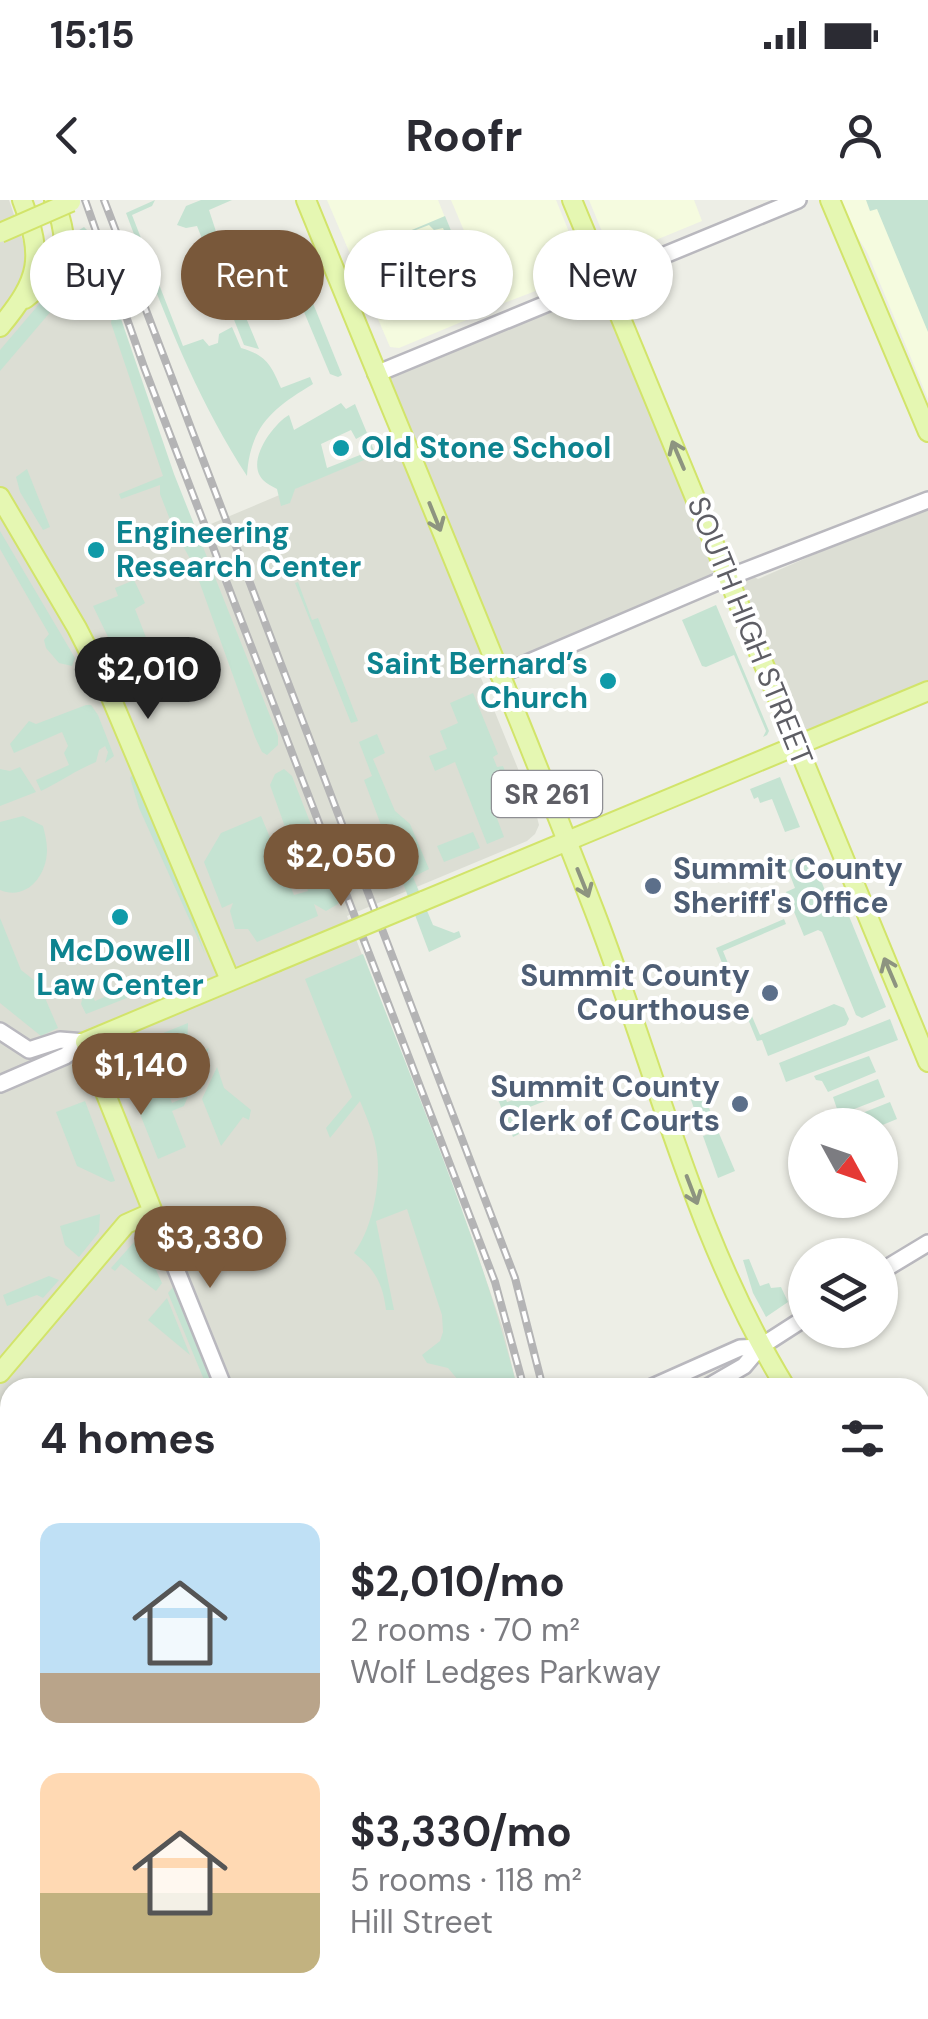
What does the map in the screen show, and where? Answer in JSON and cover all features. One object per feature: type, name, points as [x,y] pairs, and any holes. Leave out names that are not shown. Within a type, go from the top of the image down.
[{"type":"main road","points":[[21,302],[31,284],[36,238],[22,200]]},
{"type":"main road","points":[[0,327],[44,283],[64,254],[64,226],[54,200]]},
{"type":"main road","points":[[0,233],[76,200]]},
{"type":"main road","name":"SR 261","points":[[306,200],[595,913],[691,1189],[724,1271],[780,1378]]},
{"type":"main road","name":"SOUTH HIGH STREET","points":[[572,200],[584,230]]},
{"type":"main road","points":[[830,200],[928,432]]},
{"type":"main road","name":"SOUTH HIGH STREET","points":[[622,320],[927,1058]]},
{"type":"main road","points":[[0,497],[104,681],[230,980]]},
{"type":"main road","points":[[0,1373],[126,1224],[153,1212],[85,1042],[928,691]]},
{"type":"street","points":[[673,252],[798,200]]},
{"type":"street","points":[[376,374],[533,310]]},
{"type":"street","points":[[499,675],[729,577],[928,500]]},
{"type":"street","points":[[0,1031],[28,1050],[60,1040],[85,1042]]},
{"type":"street","points":[[0,1084],[65,1056],[85,1042]]},
{"type":"street","points":[[153,1212],[220,1378]]},
{"type":"street","points":[[898,1261],[928,1243]]},
{"type":"street","points":[[723,1378],[744,1366],[760,1346],[788,1329]]},
{"type":"street","points":[[672,1378],[740,1348],[760,1346]]},
{"type":"shaded area","points":[[0,200],[9,200],[27,253],[30,252],[30,320],[117,320],[192,532],[400,444],[377,381],[533,317],[617,320],[716,556],[758,579],[928,505],[928,685],[799,734],[749,604],[702,584],[479,673],[536,813],[539,825],[535,834],[527,841],[347,916],[470,1233],[503,1329],[515,1378],[0,1378]]},
{"type":"shaded area","points":[[155,200],[152,206],[132,215],[138,230],[133,230],[126,213]]},
{"type":"shaded area","points":[[201,200],[232,200],[209,210],[216,230],[177,225],[186,206]]},
{"type":"shaded area","points":[[327,200],[438,200],[450,230],[344,230],[344,240]]},
{"type":"shaded area","points":[[451,200],[556,200],[568,230],[533,230],[533,292],[513,300],[513,230],[464,230]]},
{"type":"shaded area","points":[[589,200],[694,200],[702,221],[673,233],[601,230]]},
{"type":"shaded area","points":[[839,200],[928,200],[928,399],[867,252]]},
{"type":"shaded area","points":[[866,200],[928,200],[928,332],[877,209],[870,211]]},
{"type":"shaded area","points":[[445,216],[451,230],[434,230],[429,225],[412,230]]},
{"type":"shaded area","points":[[161,289],[183,346],[203,339],[209,346],[218,343],[219,334],[232,327],[241,348],[267,362],[281,388],[310,377],[313,384],[275,410],[259,431],[247,476],[194,381],[165,314]]},
{"type":"shaded area","points":[[30,315],[30,320],[44,320],[0,371],[0,350]]},
{"type":"shaded area","points":[[121,320],[174,474],[278,736],[278,745],[267,755],[255,737],[193,564],[160,494],[160,485],[121,499],[119,494],[163,476],[111,323]]},
{"type":"shaded area","points":[[234,320],[247,320],[259,349],[244,345]]},
{"type":"shaded area","points":[[307,320],[320,320],[342,375],[330,374]]},
{"type":"shaded area","points":[[378,320],[466,320],[399,348],[390,347]]},
{"type":"shaded area","points":[[341,403],[346,409],[355,404],[367,433],[356,439],[351,430],[321,444],[327,468],[365,453],[361,440],[368,437],[376,455],[295,489],[290,503],[281,506],[277,489],[258,472],[263,444],[289,415],[294,430]]},
{"type":"shaded area","points":[[27,469],[50,527],[43,530],[20,492],[16,477]]},
{"type":"shaded area","points":[[0,531],[75,658],[72,666],[59,663],[46,648],[44,640],[49,634],[0,549]]},
{"type":"shaded area","points":[[134,580],[145,603],[135,609],[155,661],[125,672],[93,606],[118,596],[115,588]]},
{"type":"shaded area","points":[[298,582],[312,620],[318,618],[358,721],[351,723],[295,583]]},
{"type":"shaded area","points":[[716,605],[769,731],[763,737],[766,731],[734,655],[702,666],[682,620]]},
{"type":"shaded area","points":[[473,693],[498,754],[493,757],[497,767],[503,766],[505,771],[499,773],[502,788],[498,791],[505,809],[495,813],[504,837],[487,844],[455,762],[435,771],[429,756],[447,749],[440,731],[458,723],[450,703]]},
{"type":"shaded area","points":[[91,705],[98,715],[114,756],[105,763],[105,746],[99,750],[96,762],[41,791],[36,780],[69,765],[62,732],[14,753],[10,744],[29,721],[36,724]]},
{"type":"shaded area","points":[[377,734],[385,753],[373,759],[395,811],[410,824],[429,869],[413,877],[433,925],[454,933],[459,931],[461,937],[429,952],[364,780],[372,776],[359,742]]},
{"type":"shaded area","points":[[20,767],[36,792],[0,806],[0,769]]},
{"type":"shaded area","points":[[284,769],[292,776],[340,899],[326,911],[314,904],[318,916],[257,942],[248,929],[235,929],[230,911],[233,903],[222,908],[204,862],[221,833],[261,816],[294,895],[308,891],[270,785],[275,774]]},
{"type":"shaded area","points":[[133,774],[205,954],[139,808],[130,778]]},
{"type":"shaded area","points":[[780,777],[800,827],[785,832],[772,799],[760,803],[750,789]]},
{"type":"shaded area","points":[[23,816],[43,826],[46,860],[33,884],[9,893],[0,890],[0,822]]},
{"type":"shaded area","points":[[473,832],[480,848],[444,862],[437,846]]},
{"type":"shaded area","points":[[810,853],[828,898],[840,894],[886,1007],[862,1018],[856,1015],[822,932],[804,936],[786,892],[795,888],[785,862]]},
{"type":"shaded area","points":[[0,918],[21,970],[39,984],[58,1028],[41,1036],[0,1003]]},
{"type":"shaded area","points":[[784,919],[786,924],[723,951],[738,988],[733,990],[716,948]]},
{"type":"shaded area","points":[[363,954],[467,1223],[515,1378],[456,1378],[448,1368],[427,1363],[422,1355],[440,1341],[442,1315],[407,1209],[376,1221],[394,1310],[386,1310],[377,1278],[354,1253],[374,1206],[378,1179],[376,1147],[360,1101],[330,1138],[326,1128],[352,1097],[305,979]]},
{"type":"shaded area","points":[[86,982],[95,1001],[130,986],[127,998],[86,1014],[81,1004]]},
{"type":"shaded area","points":[[745,1000],[760,1035],[834,1004],[844,1008],[849,1019],[846,1025],[768,1056],[762,1040],[757,1041],[741,1002]]},
{"type":"shaded area","points":[[890,1019],[898,1040],[786,1082],[779,1063]]},
{"type":"shaded area","points":[[188,1023],[187,1047],[130,1072],[126,1048]]},
{"type":"shaded area","points":[[209,1048],[199,1072],[165,1086],[172,1103],[188,1096],[184,1106],[172,1111],[186,1147],[158,1159],[134,1099],[141,1101],[149,1083],[137,1077]]},
{"type":"shaded area","points":[[869,1056],[876,1072],[828,1092],[814,1076]]},
{"type":"shaded area","points":[[217,1067],[224,1088],[251,1110],[249,1120],[243,1117],[221,1146],[202,1099]]},
{"type":"shaded area","points":[[878,1079],[885,1097],[857,1108],[837,1108],[833,1097]]},
{"type":"shaded area","points":[[685,1083],[698,1083],[716,1124],[702,1131]]},
{"type":"shaded area","points":[[502,1090],[507,1102],[540,1090],[545,1101],[522,1110],[523,1114],[514,1121],[519,1134],[513,1137],[495,1092]]},
{"type":"shaded area","points":[[85,1101],[115,1181],[77,1166],[56,1112]]},
{"type":"shaded area","points":[[718,1131],[735,1171],[718,1178],[703,1136]]},
{"type":"shaded area","points":[[100,1214],[99,1232],[79,1257],[65,1245],[60,1226]]},
{"type":"shaded area","points":[[142,1239],[162,1283],[156,1291],[121,1264],[115,1271],[111,1268],[135,1241]]},
{"type":"shaded area","points":[[749,1259],[760,1286],[769,1283],[771,1288],[781,1287],[788,1302],[766,1317],[753,1293],[743,1260]]},
{"type":"shaded area","points":[[49,1276],[59,1280],[43,1298],[37,1295],[7,1306],[3,1295]]},
{"type":"shaded area","points":[[173,1287],[210,1378],[203,1378],[168,1293]]},
{"type":"shaded area","points":[[167,1298],[190,1355],[148,1320]]},
{"type":"railway","points":[[85,200],[144,367],[495,1282],[521,1378]]},
{"type":"railway","points":[[104,200],[515,1278],[540,1378]]},
{"type":"place","name":"Old Stone School","points":[[341,448]]},
{"type":"place","name":"Engineering Research Center","points":[[96,550]]},
{"type":"place","name":"Saint Bernard’s Church","points":[[608,681]]},
{"type":"place","name":"Summit County Sheriff's Office","points":[[653,886]]},
{"type":"place","name":"McDowell Law Center","points":[[120,917]]},
{"type":"place","name":"Summit County Courthouse","points":[[770,993]]},
{"type":"place","name":"Summit County Clerk of Courts","points":[[740,1104]]}]
